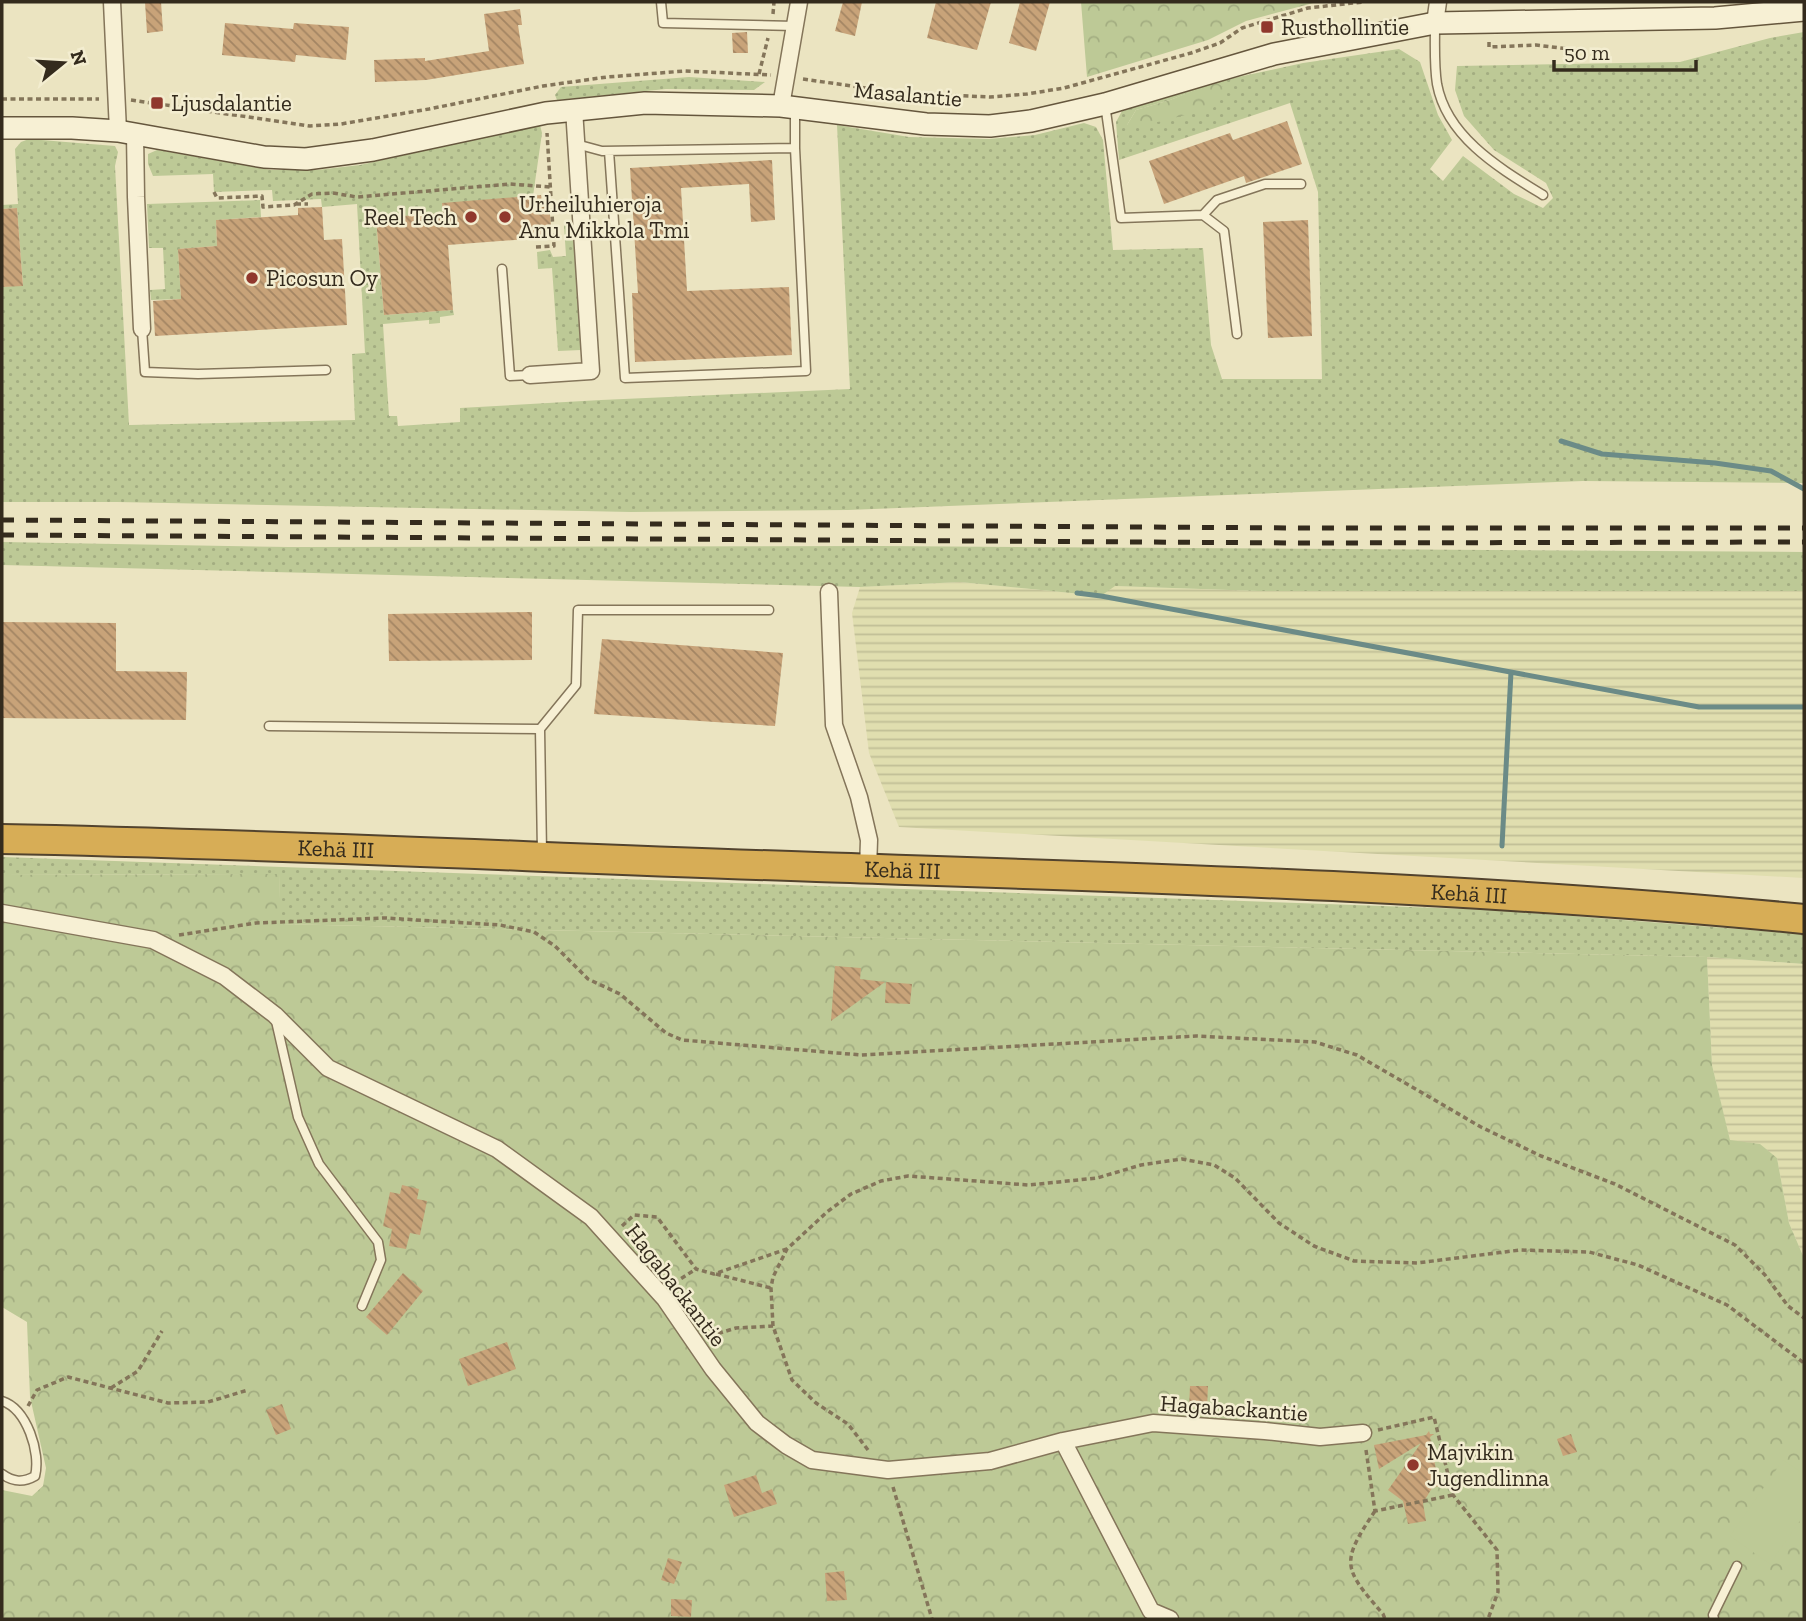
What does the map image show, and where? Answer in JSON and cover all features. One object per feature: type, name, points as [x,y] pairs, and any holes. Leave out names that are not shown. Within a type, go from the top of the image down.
[{"type":"highway","name":"Kehä III","points":[[2,839],[1229,882],[1640,903],[1804,919]]},
{"type":"street","points":[[112,2],[135,197],[142,329]]},
{"type":"street","points":[[788,107],[794,26],[799,2]]},
{"type":"street","name":"Masalantie","points":[[2,128],[61,127],[127,133],[264,157],[306,159],[373,150],[546,113],[645,103],[788,107],[926,124],[979,126],[1031,121],[1105,104],[1274,54],[1436,12],[1714,14],[1804,10]]},
{"type":"street","points":[[530,375],[591,371],[574,109]]},
{"type":"street","points":[[829,592],[834,725],[869,840],[867,869]]},
{"type":"street","name":"Hagabackantie","points":[[2,913],[153,940],[224,976],[275,1015],[328,1068],[498,1149],[591,1217],[665,1300],[723,1382],[757,1423],[812,1460],[884,1469],[990,1461],[1063,1441],[1153,1423],[1320,1437],[1363,1433]]},
{"type":"street","points":[[1063,1441],[1151,1611],[1170,1619]]},
{"type":"lane","points":[[661,2],[663,23],[794,26]]},
{"type":"lane","points":[[1436,12],[1434,61],[1437,87],[1448,112],[1468,140],[1494,165],[1543,195]]},
{"type":"lane","points":[[1105,104],[1121,218],[1203,215],[1224,231],[1237,334]]},
{"type":"lane","points":[[609,151],[625,378],[806,371],[795,148],[788,107]]},
{"type":"lane","points":[[576,144],[602,151],[795,148]]},
{"type":"lane","points":[[1203,215],[1217,200],[1265,184],[1301,184]]},
{"type":"lane","points":[[502,268],[510,376],[530,375]]},
{"type":"lane","points":[[142,329],[145,372],[198,374],[326,370]]},
{"type":"lane","points":[[542,858],[540,729],[576,685],[578,610],[769,610]]},
{"type":"lane","points":[[269,726],[540,729]]},
{"type":"lane","points":[[275,1015],[299,1117],[318,1164],[378,1242],[381,1260],[362,1306]]},
{"type":"lane","points":[[2,1401],[8,1403],[22,1417],[33,1440],[38,1464],[35,1476],[20,1482],[2,1474]]},
{"type":"lane","points":[[1714,1619],[1713,1615],[1737,1566]]},
{"type":"path","points":[[802,79],[900,93],[990,97],[1027,94],[1064,88],[1191,53],[1220,43],[1242,28],[1308,8],[1363,2]]},
{"type":"path","points":[[133,100],[310,126],[341,124],[543,86],[607,77],[685,71],[768,74]]},
{"type":"path","points":[[2,99],[107,100]]},
{"type":"path","points":[[536,247],[554,246],[546,113]]},
{"type":"path","points":[[294,205],[313,194],[333,193],[357,197],[510,184],[551,187]]},
{"type":"path","points":[[214,192],[217,198],[262,196],[263,207],[308,204]]},
{"type":"path","points":[[153,940],[256,923],[385,918],[511,927],[534,932],[555,946],[588,979],[620,994],[666,1033],[682,1040],[861,1055],[1196,1036],[1315,1042],[1357,1055],[1481,1127],[1541,1156],[1615,1184],[1735,1245],[1765,1275],[1788,1306],[1804,1318]]},
{"type":"path","points":[[932,1619],[884,1469],[848,1424],[816,1403],[792,1380],[773,1326],[771,1288],[787,1249],[851,1194],[881,1181],[908,1176],[1029,1185],[1097,1178],[1142,1165],[1182,1159],[1213,1165],[1235,1178],[1279,1223],[1314,1246],[1354,1261],[1417,1263],[1520,1250],[1589,1252],[1638,1265],[1727,1305],[1804,1363]]},
{"type":"path","points":[[610,1237],[634,1215],[657,1217],[696,1269],[771,1288]]},
{"type":"path","points":[[714,1274],[787,1249]]},
{"type":"path","points":[[665,1300],[670,1285],[696,1269]]},
{"type":"path","points":[[694,1341],[736,1328],[773,1326]]},
{"type":"path","points":[[111,1388],[138,1371],[162,1331]]},
{"type":"path","points":[[22,1417],[37,1390],[68,1377],[167,1403],[208,1402],[248,1390]]},
{"type":"path","points":[[1385,1619],[1355,1582],[1350,1558],[1375,1511],[1363,1433],[1434,1417],[1453,1495],[1497,1550],[1498,1592],[1488,1619]]},
{"type":"path","points":[[1375,1511],[1453,1495]]},
{"type":"shaded area","points":[[960,582],[1101,596],[1114,586],[1258,591],[1804,591],[1804,878],[899,827],[869,753],[852,613],[860,587]]},
{"type":"shaded area","points":[[1707,957],[1804,964],[1804,1258],[1789,1223],[1777,1158],[1759,1144],[1730,1141],[1712,1065]]},
{"type":"green space","points":[[1081,2],[1317,2],[1246,21],[1208,40],[1087,77]]},
{"type":"green space","points":[[1804,32],[1804,483],[1583,481],[848,510],[631,512],[2,502],[2,287],[23,285],[17,208],[2,209],[2,205],[18,204],[15,149],[21,142],[29,139],[115,146],[118,152],[115,166],[129,425],[355,420],[352,354],[365,353],[357,204],[322,207],[321,199],[273,201],[272,190],[214,192],[213,174],[153,176],[148,164],[148,154],[157,150],[271,170],[317,170],[360,165],[540,125],[542,133],[533,196],[442,204],[443,213],[376,219],[384,315],[453,310],[454,315],[440,317],[440,323],[429,324],[429,320],[383,324],[389,416],[397,416],[398,426],[460,422],[460,408],[850,389],[837,125],[909,137],[989,139],[1035,135],[1084,123],[1096,127],[1103,140],[1113,250],[1203,248],[1211,345],[1222,379],[1322,379],[1318,192],[1290,103],[1119,160],[1116,122],[1122,111],[1211,84],[1303,63],[1399,49],[1420,62],[1438,115],[1452,140],[1430,169],[1443,181],[1463,156],[1514,194],[1543,208],[1553,198],[1546,183],[1494,150],[1464,116],[1455,90],[1457,66],[1680,62],[1770,38]],"holes":[[[1211,84],[1127,125],[1136,110]]]},
{"type":"green space","points":[[689,77],[765,82],[754,90],[666,89],[557,100],[555,95],[561,87]]},
{"type":"green space","points":[[1215,82],[1229,90],[1213,108],[1130,129],[1127,125],[1136,110]]},
{"type":"green space","points":[[260,200],[261,217],[216,220],[217,246],[178,249],[181,299],[151,300],[150,290],[165,289],[163,248],[149,248],[147,204]]},
{"type":"green space","points":[[564,225],[571,228],[575,238],[581,350],[558,351],[552,268],[538,269],[537,252],[550,250],[553,257],[566,256]]},
{"type":"green space","points":[[2,542],[289,547],[880,546],[1804,552],[1804,591],[1258,591],[1115,586],[1101,596],[960,582],[860,587],[2,565]]},
{"type":"green space","points":[[2,857],[1494,910],[1804,934],[1804,964],[1707,957],[278,924],[280,874],[2,875]]},
{"type":"green space","points":[[280,874],[279,924],[1707,957],[1712,1065],[1730,1140],[1760,1144],[1777,1158],[1789,1223],[1804,1258],[1804,1619],[2,1619],[2,1490],[32,1496],[43,1486],[46,1468],[30,1397],[27,1322],[2,1307],[2,875]]},
{"type":"green space","points":[[1783,1460],[1804,1474],[1804,1515],[1770,1564],[1730,1536]]},
{"type":"building","points":[[145,2],[161,2],[163,31],[147,33]]},
{"type":"building","points":[[843,2],[862,2],[855,36],[835,31]]},
{"type":"building","points":[[936,2],[991,2],[977,50],[927,38]]},
{"type":"building","points":[[1020,2],[1050,2],[1036,51],[1009,43]]},
{"type":"building","points":[[520,9],[522,25],[518,25],[524,64],[426,80],[375,82],[374,60],[425,58],[425,61],[489,51],[484,14]]},
{"type":"building","points":[[225,23],[293,29],[294,23],[349,27],[346,60],[296,55],[295,62],[222,55]]},
{"type":"building","points":[[747,32],[748,53],[733,53],[732,33]]},
{"type":"building","points":[[1287,121],[1302,164],[1246,183],[1244,176],[1164,204],[1149,161],[1230,133],[1233,140]]},
{"type":"building","points":[[772,160],[775,220],[751,222],[749,184],[681,188],[687,291],[789,287],[792,355],[635,362],[632,293],[638,293],[630,168]]},
{"type":"building","points":[[541,195],[542,203],[549,203],[552,237],[448,245],[453,310],[384,315],[376,218],[443,213],[442,203]]},
{"type":"building","points":[[322,207],[324,240],[342,239],[347,325],[155,336],[153,301],[181,299],[178,249],[217,246],[216,220],[298,215],[298,208]]},
{"type":"building","points":[[17,208],[23,286],[2,287],[2,209]]},
{"type":"building","points":[[1308,220],[1312,336],[1268,338],[1263,222]]},
{"type":"building","points":[[532,612],[532,660],[389,661],[388,614]]},
{"type":"building","points":[[2,622],[116,623],[116,671],[187,672],[186,720],[2,718]]},
{"type":"building","points":[[602,639],[783,653],[775,726],[594,714]]},
{"type":"building","points":[[835,966],[861,968],[860,979],[885,982],[831,1021]]},
{"type":"building","points":[[886,982],[912,984],[910,1004],[885,1003]]},
{"type":"building","points":[[402,1185],[419,1189],[417,1199],[427,1201],[420,1235],[410,1233],[406,1249],[389,1246],[392,1229],[383,1226],[390,1192],[400,1194]]},
{"type":"building","points":[[403,1273],[423,1291],[387,1335],[366,1317]]},
{"type":"building","points":[[507,1342],[516,1369],[468,1386],[459,1359]]},
{"type":"building","points":[[1190,1386],[1208,1386],[1207,1407],[1189,1407]]},
{"type":"building","points":[[282,1404],[291,1429],[276,1435],[266,1410]]},
{"type":"building","name":"Majvikin Jugendlinna","points":[[1429,1431],[1434,1434],[1430,1437],[1439,1486],[1432,1488],[1423,1503],[1426,1521],[1408,1524],[1403,1501],[1388,1490],[1421,1443],[1379,1469],[1374,1445],[1426,1435]]},
{"type":"building","points":[[1571,1434],[1577,1452],[1563,1456],[1557,1439]]},
{"type":"building","points":[[756,1475],[762,1493],[772,1489],[777,1504],[734,1517],[724,1485]]},
{"type":"building","points":[[668,1558],[682,1562],[674,1584],[661,1580]]},
{"type":"building","points":[[844,1571],[847,1600],[827,1601],[825,1573]]},
{"type":"building","points":[[671,1599],[692,1600],[691,1617],[671,1616]]},
{"type":"waterway","points":[[1561,441],[1602,454],[1715,463],[1771,471],[1804,489]]},
{"type":"waterway","points":[[1077,593],[1699,707],[1804,707]]},
{"type":"waterway","points":[[1502,846],[1511,672]]},
{"type":"railway","points":[[2,520],[1303,528],[1804,528]]},
{"type":"railway","points":[[2,535],[1303,543],[1804,542]]},
{"type":"place","name":"Rusthollintie","points":[[1267,27]]},
{"type":"place","name":"Ljusdalantie","points":[[157,103]]},
{"type":"place","name":"Reel Tech","points":[[471,217]]},
{"type":"place","name":"Urheiluhieroja Anu Mikkola Tmi","points":[[505,217]]},
{"type":"place","name":"Picosun Oy","points":[[252,278]]},
{"type":"place","name":"Majvikin Jugendlinna","points":[[1413,1465]]}]
